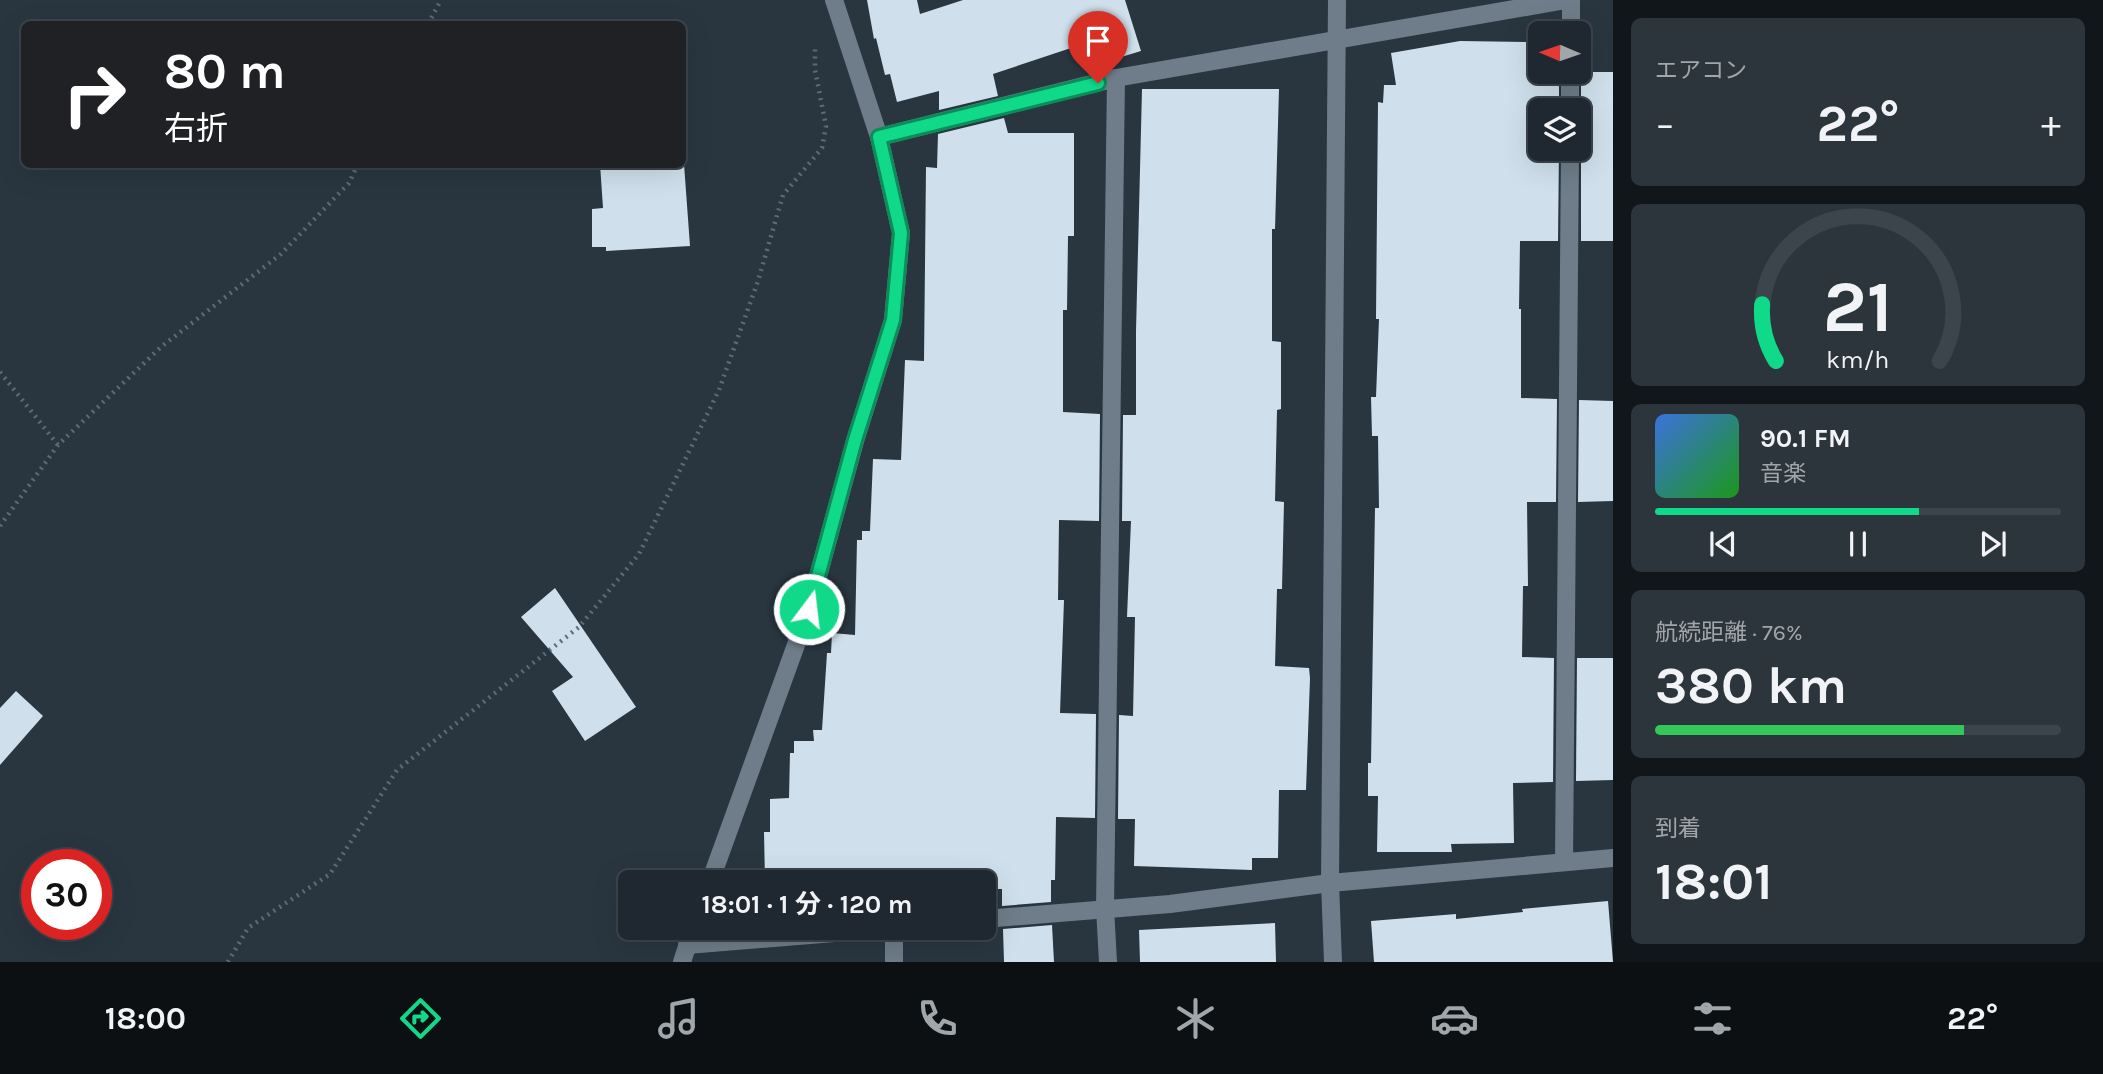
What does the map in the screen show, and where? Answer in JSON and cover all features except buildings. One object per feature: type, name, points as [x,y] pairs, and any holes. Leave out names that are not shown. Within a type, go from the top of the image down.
[{"type":"street","points":[[714,870],[809,609],[855,440],[893,320],[901,233],[879,137],[834,0]]},
{"type":"street","points":[[1334,962],[1330,883],[1337,0]]},
{"type":"street","points":[[879,137],[1116,78],[1569,0],[1570,21]]},
{"type":"street","points":[[1108,962],[1105,908],[1116,78]]},
{"type":"street","points":[[1564,862],[1570,161]]},
{"type":"street","points":[[996,918],[1182,902],[1330,883],[1613,858]]},
{"type":"street","points":[[685,954],[798,940]]},
{"type":"street","points":[[894,962],[895,940]]},
{"type":"path","points":[[430,21],[441,0]]},
{"type":"path","points":[[229,962],[248,928],[330,874],[397,770],[579,627],[639,554],[719,390],[758,281],[783,195],[822,148],[825,126],[815,70],[815,45]]},
{"type":"path","points":[[0,526],[58,444],[161,347],[281,254],[349,183],[356,168]]},
{"type":"path","points":[[0,372],[58,444]]},
{"type":"route","points":[[809,609],[855,440],[893,320],[901,233],[879,137],[1098,83]]}]
